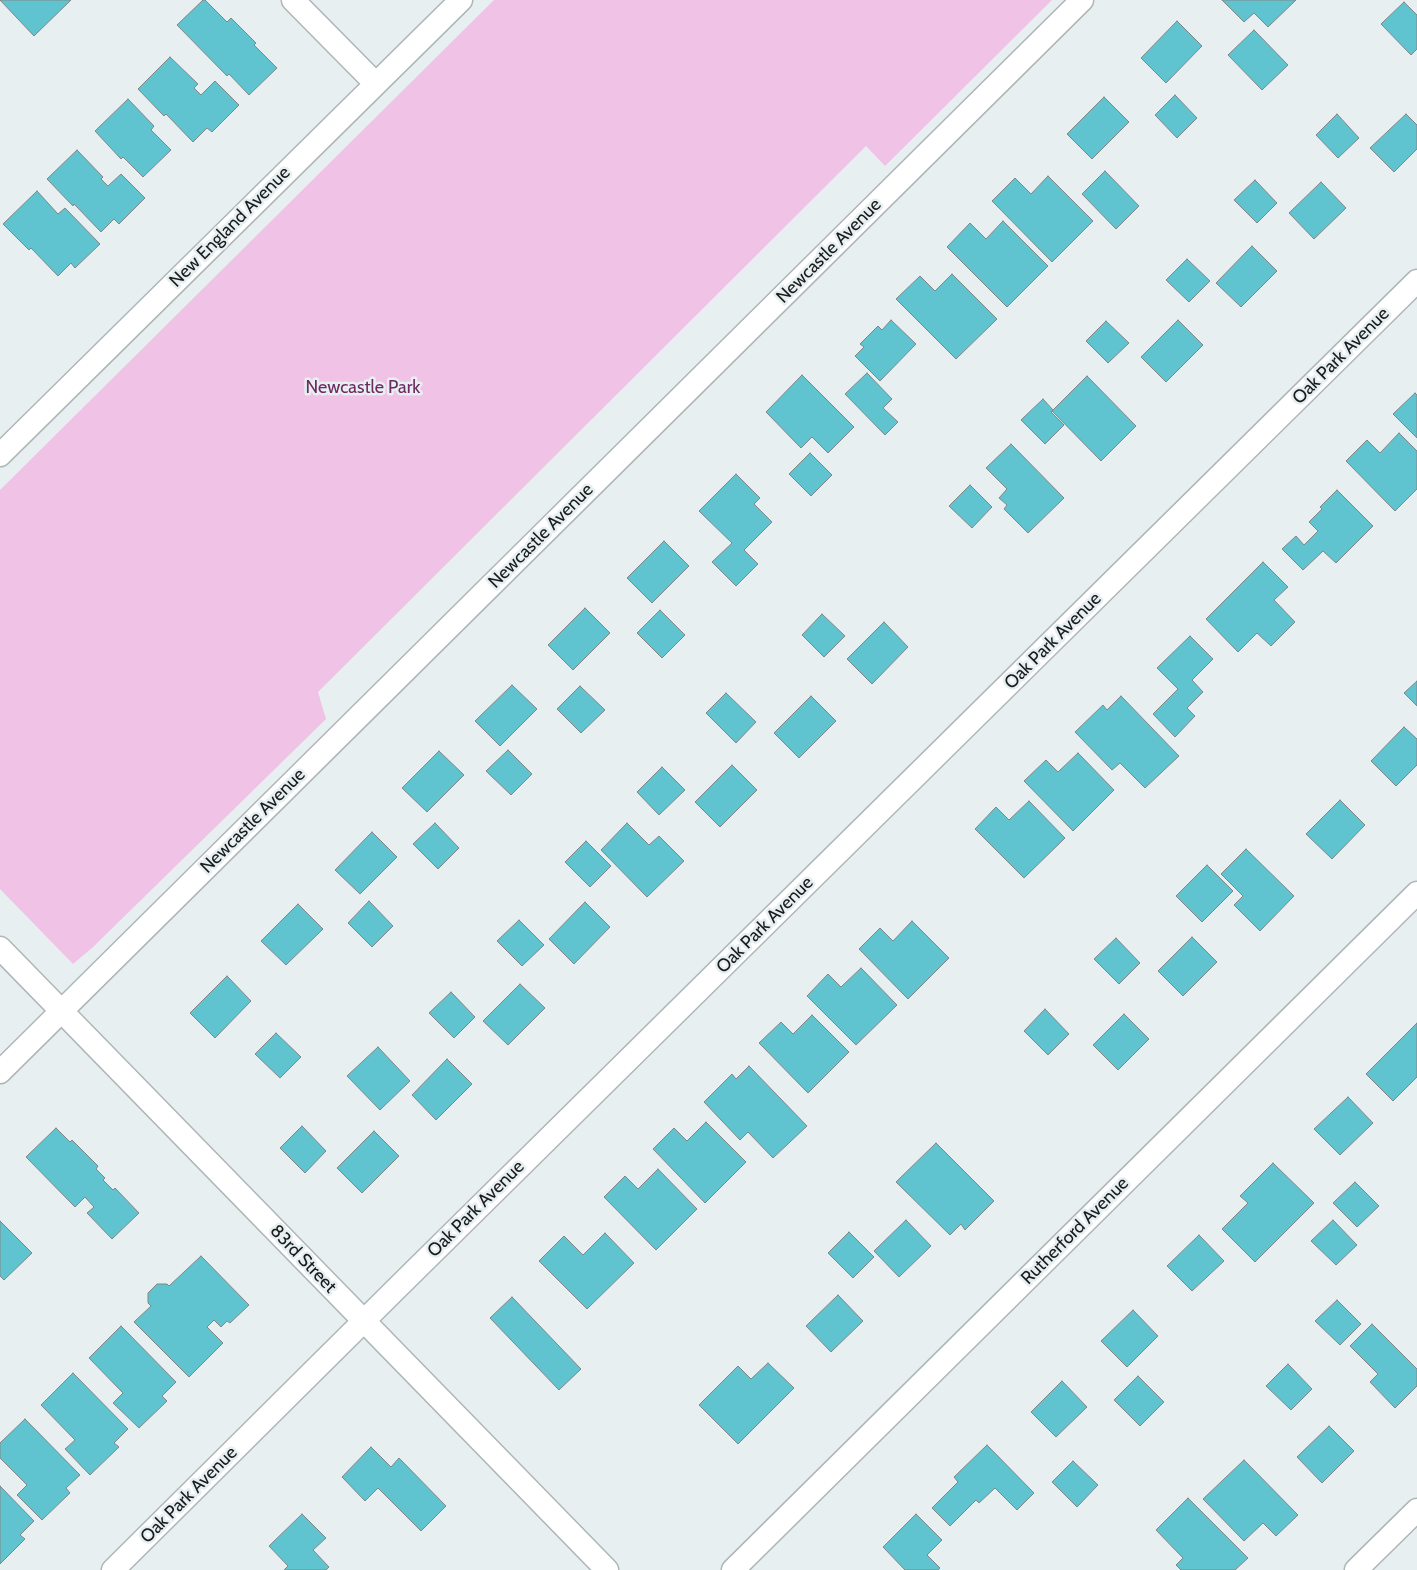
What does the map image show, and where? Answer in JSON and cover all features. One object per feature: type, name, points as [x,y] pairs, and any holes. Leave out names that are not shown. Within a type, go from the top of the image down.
[{"type":"street","points":[[293,0],[376,84]]},
{"type":"street","name":"New England Avenue","points":[[0,455],[461,0]]},
{"type":"street","name":"Newcastle Avenue","points":[[0,1072],[1082,0]]},
{"type":"street","name":"Oak Park Avenue","points":[[114,1570],[363,1321],[1417,281]]},
{"type":"street","name":"Rutherford Avenue","points":[[732,1570],[1417,893]]},
{"type":"street","name":"83rd Street","points":[[0,948],[607,1570]]},
{"type":"street","points":[[1356,1570],[1417,1510]]},
{"type":"green space","name":"Newcastle Park","points":[[494,0],[1052,0],[885,166],[866,146],[318,692],[326,719],[92,948],[73,964],[0,889],[0,490]]},
{"type":"building","points":[[0,0],[71,0],[34,36]]},
{"type":"building","points":[[203,0],[227,22],[231,18],[277,68],[249,95],[229,74],[227,76],[177,25]]},
{"type":"building","points":[[1222,0],[1296,0],[1268,27],[1254,13],[1244,22]]},
{"type":"building","points":[[1404,2],[1417,15],[1417,49],[1411,55],[1381,24]]},
{"type":"building","points":[[1177,21],[1202,46],[1166,83],[1141,58]]},
{"type":"building","points":[[1254,30],[1288,65],[1262,90],[1228,55]]},
{"type":"building","points":[[170,57],[198,84],[194,88],[201,95],[215,81],[239,105],[212,132],[207,128],[193,142],[138,89]]},
{"type":"building","points":[[1175,95],[1197,118],[1177,138],[1155,115]]},
{"type":"building","points":[[1104,97],[1129,122],[1092,159],[1067,134]]},
{"type":"building","points":[[128,99],[154,126],[151,130],[171,150],[143,177],[123,157],[121,159],[95,131]]},
{"type":"building","points":[[1337,114],[1359,138],[1338,158],[1316,135]]},
{"type":"building","points":[[1406,114],[1417,125],[1417,149],[1394,172],[1370,148]]},
{"type":"building","points":[[77,150],[103,177],[101,179],[108,186],[121,174],[145,198],[119,224],[114,219],[101,232],[47,179]]},
{"type":"building","points":[[1105,171],[1139,206],[1116,229],[1082,194]]},
{"type":"building","points":[[1048,176],[1093,221],[1052,262],[992,201],[1015,178],[1031,194]]},
{"type":"building","points":[[1255,180],[1277,203],[1257,223],[1234,200]]},
{"type":"building","points":[[1321,182],[1346,208],[1314,239],[1289,213]]},
{"type":"building","points":[[37,191],[58,214],[65,208],[100,244],[75,268],[71,263],[58,276],[31,248],[29,250],[3,224]]},
{"type":"building","points":[[1003,221],[1048,266],[1007,307],[947,247],[970,223],[986,239]]},
{"type":"building","points":[[1252,246],[1277,271],[1241,307],[1216,283]]},
{"type":"building","points":[[1187,259],[1210,281],[1189,302],[1166,280]]},
{"type":"building","points":[[952,274],[997,319],[956,359],[896,299],[920,276],[935,291]]},
{"type":"building","points":[[891,320],[916,344],[880,381],[855,356],[864,347],[860,344],[878,326],[882,330]]},
{"type":"building","points":[[1178,320],[1203,345],[1166,382],[1141,357]]},
{"type":"building","points":[[1106,321],[1129,343],[1108,363],[1086,341]]},
{"type":"building","points":[[867,373],[892,399],[883,408],[898,422],[885,435],[845,394]]},
{"type":"building","points":[[802,375],[854,427],[828,453],[812,437],[801,448],[766,412]]},
{"type":"building","points":[[1087,376],[1136,426],[1101,461],[1052,411]]},
{"type":"building","points":[[1415,393],[1417,395],[1417,438],[1393,414]]},
{"type":"building","points":[[1043,399],[1053,410],[1051,412],[1064,425],[1045,444],[1021,420]]},
{"type":"building","points":[[1399,433],[1417,451],[1417,489],[1395,511],[1346,461],[1367,440],[1380,453]]},
{"type":"building","points":[[1011,444],[1064,498],[1028,533],[1004,509],[1007,505],[999,498],[1007,489],[986,468]]},
{"type":"building","points":[[810,453],[832,475],[811,496],[789,474]]},
{"type":"building","points":[[736,474],[760,498],[754,504],[772,522],[744,550],[758,564],[736,586],[712,562],[732,543],[699,511]]},
{"type":"building","points":[[970,485],[992,507],[972,528],[949,506]]},
{"type":"building","points":[[1337,490],[1373,526],[1336,563],[1323,551],[1303,570],[1282,549],[1296,536],[1304,545],[1318,531],[1309,522],[1322,509],[1320,507]]},
{"type":"building","points":[[664,541],[689,566],[652,603],[627,578]]},
{"type":"building","points":[[1263,562],[1288,587],[1274,600],[1295,622],[1271,646],[1257,633],[1238,652],[1206,619]]},
{"type":"building","points":[[585,608],[610,633],[573,670],[548,645]]},
{"type":"building","points":[[660,610],[685,635],[662,658],[637,633]]},
{"type":"building","points":[[822,614],[845,636],[824,657],[802,635]]},
{"type":"building","points":[[884,622],[908,647],[872,684],[847,659]]},
{"type":"building","points":[[1190,636],[1213,659],[1192,680],[1203,692],[1187,708],[1195,716],[1175,737],[1153,714],[1178,689],[1157,668]]},
{"type":"building","points":[[1417,681],[1417,706],[1404,693]]},
{"type":"building","points":[[512,685],[537,709],[500,746],[475,721]]},
{"type":"building","points":[[580,686],[605,710],[581,733],[557,709]]},
{"type":"building","points":[[726,693],[756,722],[736,743],[706,713]]},
{"type":"building","points":[[811,696],[836,721],[799,758],[774,733]]},
{"type":"building","points":[[1121,696],[1179,756],[1145,788],[1120,763],[1112,770],[1075,732],[1103,705],[1107,710]]},
{"type":"building","points":[[1404,727],[1417,739],[1417,765],[1396,786],[1371,761]]},
{"type":"building","points":[[508,750],[532,774],[511,795],[486,771]]},
{"type":"building","points":[[439,751],[464,775],[427,812],[402,788]]},
{"type":"building","points":[[1078,753],[1114,790],[1073,831],[1024,781],[1046,760],[1058,772]]},
{"type":"building","points":[[732,765],[757,790],[720,827],[695,802]]},
{"type":"building","points":[[662,767],[685,790],[659,815],[637,792]]},
{"type":"building","points":[[1340,800],[1365,825],[1332,859],[1306,834]]},
{"type":"building","points":[[1029,801],[1065,838],[1024,878],[975,829],[996,807],[1009,820]]},
{"type":"building","points":[[435,823],[459,848],[438,869],[413,844]]},
{"type":"building","points":[[627,823],[649,845],[659,836],[684,861],[647,897],[601,850]]},
{"type":"building","points":[[372,832],[397,857],[360,894],[335,870]]},
{"type":"building","points":[[586,841],[611,866],[590,887],[565,862]]},
{"type":"building","points":[[1246,849],[1294,896],[1260,931],[1234,905],[1243,896],[1221,874]]},
{"type":"building","points":[[1207,865],[1233,891],[1202,922],[1176,896]]},
{"type":"building","points":[[369,901],[393,926],[372,947],[348,923]]},
{"type":"building","points":[[585,902],[610,927],[574,964],[549,939]]},
{"type":"building","points":[[298,904],[323,929],[286,965],[261,941]]},
{"type":"building","points":[[519,920],[544,945],[522,966],[497,941]]},
{"type":"building","points":[[912,921],[949,958],[908,999],[859,949],[880,928],[893,941]]},
{"type":"building","points":[[1192,937],[1217,962],[1183,996],[1158,971]]},
{"type":"building","points":[[1116,938],[1140,963],[1119,984],[1094,959]]},
{"type":"building","points":[[861,968],[897,1005],[856,1045],[807,996],[828,974],[841,987]]},
{"type":"building","points":[[227,976],[251,1001],[215,1038],[190,1013]]},
{"type":"building","points":[[520,984],[545,1008],[508,1045],[483,1021]]},
{"type":"building","points":[[451,992],[475,1017],[454,1038],[429,1013]]},
{"type":"building","points":[[1045,1009],[1069,1034],[1048,1055],[1024,1031]]},
{"type":"building","points":[[1124,1014],[1149,1039],[1118,1070],[1093,1045]]},
{"type":"building","points":[[812,1015],[849,1052],[808,1093],[759,1043],[781,1022],[793,1034]]},
{"type":"building","points":[[1417,1023],[1417,1077],[1393,1101],[1366,1074]]},
{"type":"building","points":[[276,1033],[301,1057],[280,1078],[255,1054]]},
{"type":"building","points":[[378,1047],[410,1081],[380,1110],[347,1076]]},
{"type":"building","points":[[447,1059],[472,1084],[436,1120],[412,1095]]},
{"type":"building","points":[[749,1066],[807,1126],[773,1158],[748,1132],[740,1140],[704,1102],[732,1074],[736,1079]]},
{"type":"building","points":[[1348,1097],[1373,1123],[1340,1155],[1314,1129]]},
{"type":"building","points":[[706,1122],[746,1162],[705,1203],[653,1149],[674,1128],[687,1141]]},
{"type":"building","points":[[302,1126],[326,1151],[305,1173],[280,1148]]},
{"type":"building","points":[[56,1128],[70,1142],[72,1140],[98,1166],[96,1169],[105,1178],[103,1180],[113,1190],[115,1188],[139,1213],[112,1239],[87,1213],[94,1207],[85,1197],[75,1207],[26,1157]]},
{"type":"building","points":[[374,1131],[399,1156],[362,1193],[337,1168]]},
{"type":"building","points":[[936,1143],[994,1201],[965,1230],[961,1224],[950,1235],[896,1182]]},
{"type":"building","points":[[1273,1163],[1314,1203],[1255,1262],[1222,1229],[1248,1203],[1240,1196]]},
{"type":"building","points":[[658,1169],[697,1209],[656,1250],[604,1197],[625,1176],[638,1189]]},
{"type":"building","points":[[1355,1182],[1379,1206],[1357,1227],[1333,1203]]},
{"type":"building","points":[[906,1220],[931,1246],[899,1277],[874,1251]]},
{"type":"building","points":[[1333,1220],[1357,1245],[1336,1265],[1311,1241]]},
{"type":"building","points":[[0,1221],[32,1253],[4,1280],[0,1276]]},
{"type":"building","points":[[849,1232],[874,1257],[853,1278],[828,1253]]},
{"type":"building","points":[[605,1233],[634,1263],[587,1309],[539,1261],[564,1236],[583,1255]]},
{"type":"building","points":[[1199,1235],[1224,1261],[1192,1291],[1167,1266]]},
{"type":"building","points":[[201,1256],[249,1305],[230,1323],[227,1321],[221,1327],[214,1320],[207,1327],[223,1343],[189,1377],[134,1322],[151,1306],[148,1303],[148,1293],[157,1284],[167,1284],[169,1286]]},
{"type":"building","points":[[838,1295],[863,1321],[831,1352],[806,1326]]},
{"type":"building","points":[[512,1297],[581,1369],[559,1390],[490,1318]]},
{"type":"building","points":[[1337,1300],[1361,1324],[1340,1345],[1315,1321]]},
{"type":"building","points":[[1133,1310],[1158,1336],[1127,1367],[1101,1341]]},
{"type":"building","points":[[1372,1324],[1417,1369],[1417,1386],[1395,1408],[1370,1382],[1378,1374],[1350,1346]]},
{"type":"building","points":[[121,1326],[176,1382],[162,1396],[167,1401],[139,1428],[113,1403],[123,1393],[89,1358]]},
{"type":"building","points":[[768,1363],[794,1388],[738,1444],[699,1405],[738,1366],[751,1379]]},
{"type":"building","points":[[1288,1364],[1312,1389],[1291,1410],[1266,1386]]},
{"type":"building","points":[[73,1373],[128,1429],[114,1443],[119,1447],[90,1475],[65,1449],[75,1440],[41,1405]]},
{"type":"building","points":[[1138,1376],[1164,1402],[1140,1426],[1114,1400]]},
{"type":"building","points":[[1062,1381],[1087,1407],[1056,1437],[1031,1412]]},
{"type":"building","points":[[25,1419],[80,1475],[66,1488],[70,1493],[42,1520],[17,1495],[27,1485],[0,1458],[0,1443]]},
{"type":"building","points":[[1329,1426],[1354,1451],[1322,1483],[1297,1457]]},
{"type":"building","points":[[987,1445],[1034,1493],[1017,1510],[995,1488],[979,1503],[976,1500],[950,1526],[932,1508],[958,1482],[954,1477]]},
{"type":"building","points":[[371,1447],[391,1467],[399,1458],[446,1506],[421,1531],[378,1488],[365,1501],[342,1477]]},
{"type":"building","points":[[1244,1460],[1298,1515],[1276,1536],[1263,1523],[1244,1541],[1203,1499]]},
{"type":"building","points":[[1073,1461],[1098,1485],[1077,1507],[1052,1482]]},
{"type":"building","points":[[0,1486],[34,1521],[20,1535],[25,1539],[0,1564]]},
{"type":"building","points":[[1188,1498],[1248,1558],[1235,1570],[1181,1570],[1176,1565],[1183,1558],[1156,1530]]},
{"type":"building","points":[[302,1514],[326,1538],[313,1550],[329,1567],[326,1570],[284,1570],[288,1566],[269,1546]]},
{"type":"building","points":[[916,1514],[942,1540],[927,1555],[940,1568],[938,1570],[905,1570],[883,1547]]}]
